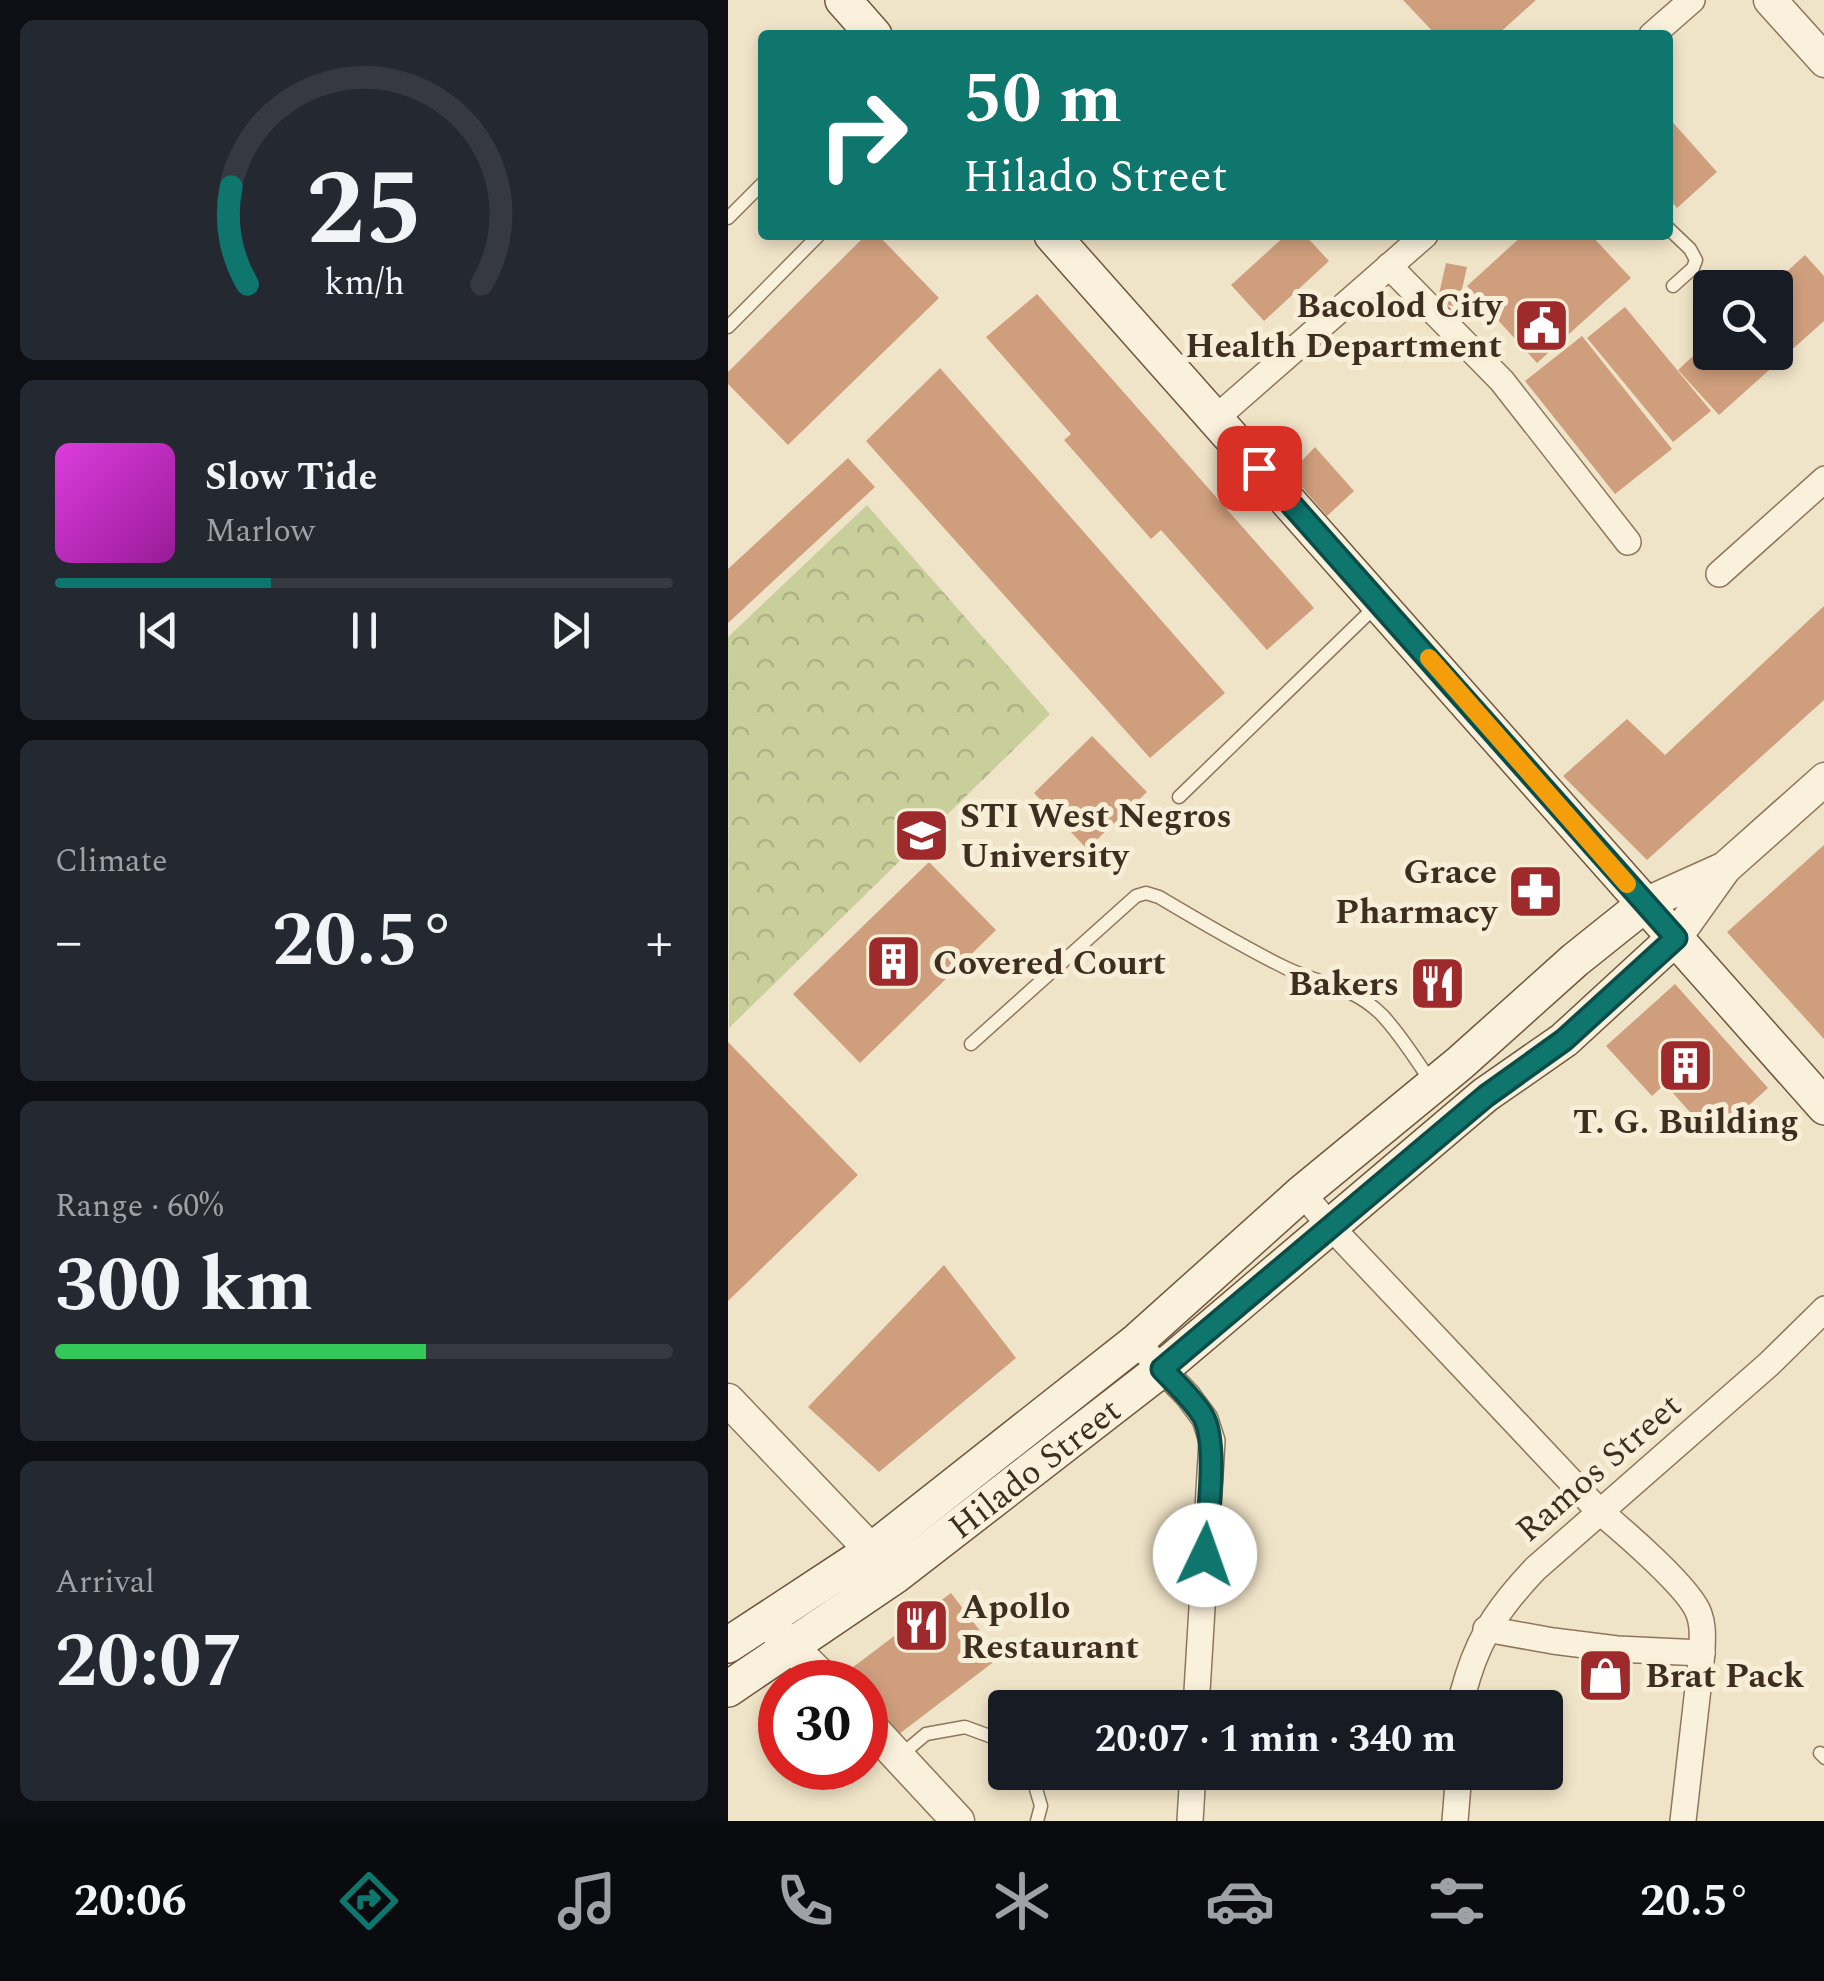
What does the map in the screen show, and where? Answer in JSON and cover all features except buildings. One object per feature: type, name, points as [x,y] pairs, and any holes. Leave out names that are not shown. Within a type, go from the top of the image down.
[{"type":"main road","points":[[843,0],[870,30]]},
{"type":"main road","points":[[1056,240],[1824,1107]]},
{"type":"main road","name":"Hilado Street","points":[[883,1563],[1302,1193],[1645,904]]},
{"type":"main road","name":"Hilado Street","points":[[728,1689],[778,1633],[1162,1369],[1486,1096],[1564,1040],[1676,938]]},
{"type":"main road","points":[[1447,1074],[1486,1096]]},
{"type":"main road","name":"Hilado Street","points":[[728,1645],[778,1633]]},
{"type":"street","points":[[1658,30],[1692,0]]},
{"type":"street","points":[[1770,0],[1824,61]]},
{"type":"street","points":[[1216,418],[1418,240]]},
{"type":"street","points":[[1389,266],[1502,380],[1628,542]]},
{"type":"street","points":[[1720,574],[1824,479]]},
{"type":"street","name":"Hilado Street","points":[[1676,938],[1724,868],[1824,778]]},
{"type":"street","name":"Hilado Street","points":[[1645,904],[1724,868]]},
{"type":"street","points":[[1302,1193],[1599,1512],[1664,1571],[1698,1610],[1703,1631],[1702,1654],[1683,1821]]},
{"type":"street","name":"Ramos Street","points":[[1463,1690],[1486,1629],[1535,1568],[1769,1364],[1824,1309]]},
{"type":"street","points":[[1136,1342],[1205,1418],[1212,1441],[1197,1690]]},
{"type":"street","points":[[728,1400],[883,1563]]},
{"type":"street","points":[[1486,1629],[1616,1649],[1702,1654]]},
{"type":"street","points":[[778,1633],[805,1660]]},
{"type":"street","points":[[888,1745],[958,1821]]},
{"type":"street","points":[[1190,1821],[1191,1790]]},
{"type":"street","points":[[1455,1821],[1458,1790]]},
{"type":"lane","points":[[728,218],[758,187]]},
{"type":"lane","points":[[1673,233],[1696,260],[1693,268],[1673,286]]},
{"type":"lane","points":[[728,327],[815,240]]},
{"type":"lane","points":[[1180,797],[1380,602]]},
{"type":"lane","points":[[971,1044],[1136,896],[1146,894],[1254,953],[1294,972],[1336,985],[1365,1002],[1447,1074]]},
{"type":"lane","points":[[899,1757],[926,1734],[965,1727],[988,1735]]},
{"type":"lane","points":[[1036,1790],[1041,1806],[1038,1821]]},
{"type":"green space","points":[[867,505],[1050,714],[729,1028],[728,637]]},
{"type":"slow traffic","points":[[1429,658],[1627,884]]},
{"type":"place","name":"Bacolod City Health Department","points":[[1541,325]]},
{"type":"place","name":"STI West Negros University","points":[[921,835]]},
{"type":"place","name":"Grace Pharmacy","points":[[1536,891]]},
{"type":"place","name":"Covered Court","points":[[894,962]]},
{"type":"place","name":"Bakers","points":[[1438,983]]},
{"type":"place","name":"T. G. Building","points":[[1686,1065]]},
{"type":"place","name":"Apollo Restaurant","points":[[922,1626]]},
{"type":"place","name":"Brat Pack","points":[[1606,1675]]},
{"type":"route","points":[[1205,1555],[1212,1441],[1205,1418],[1162,1369],[1486,1096],[1564,1040],[1676,938],[1259,468]]}]
